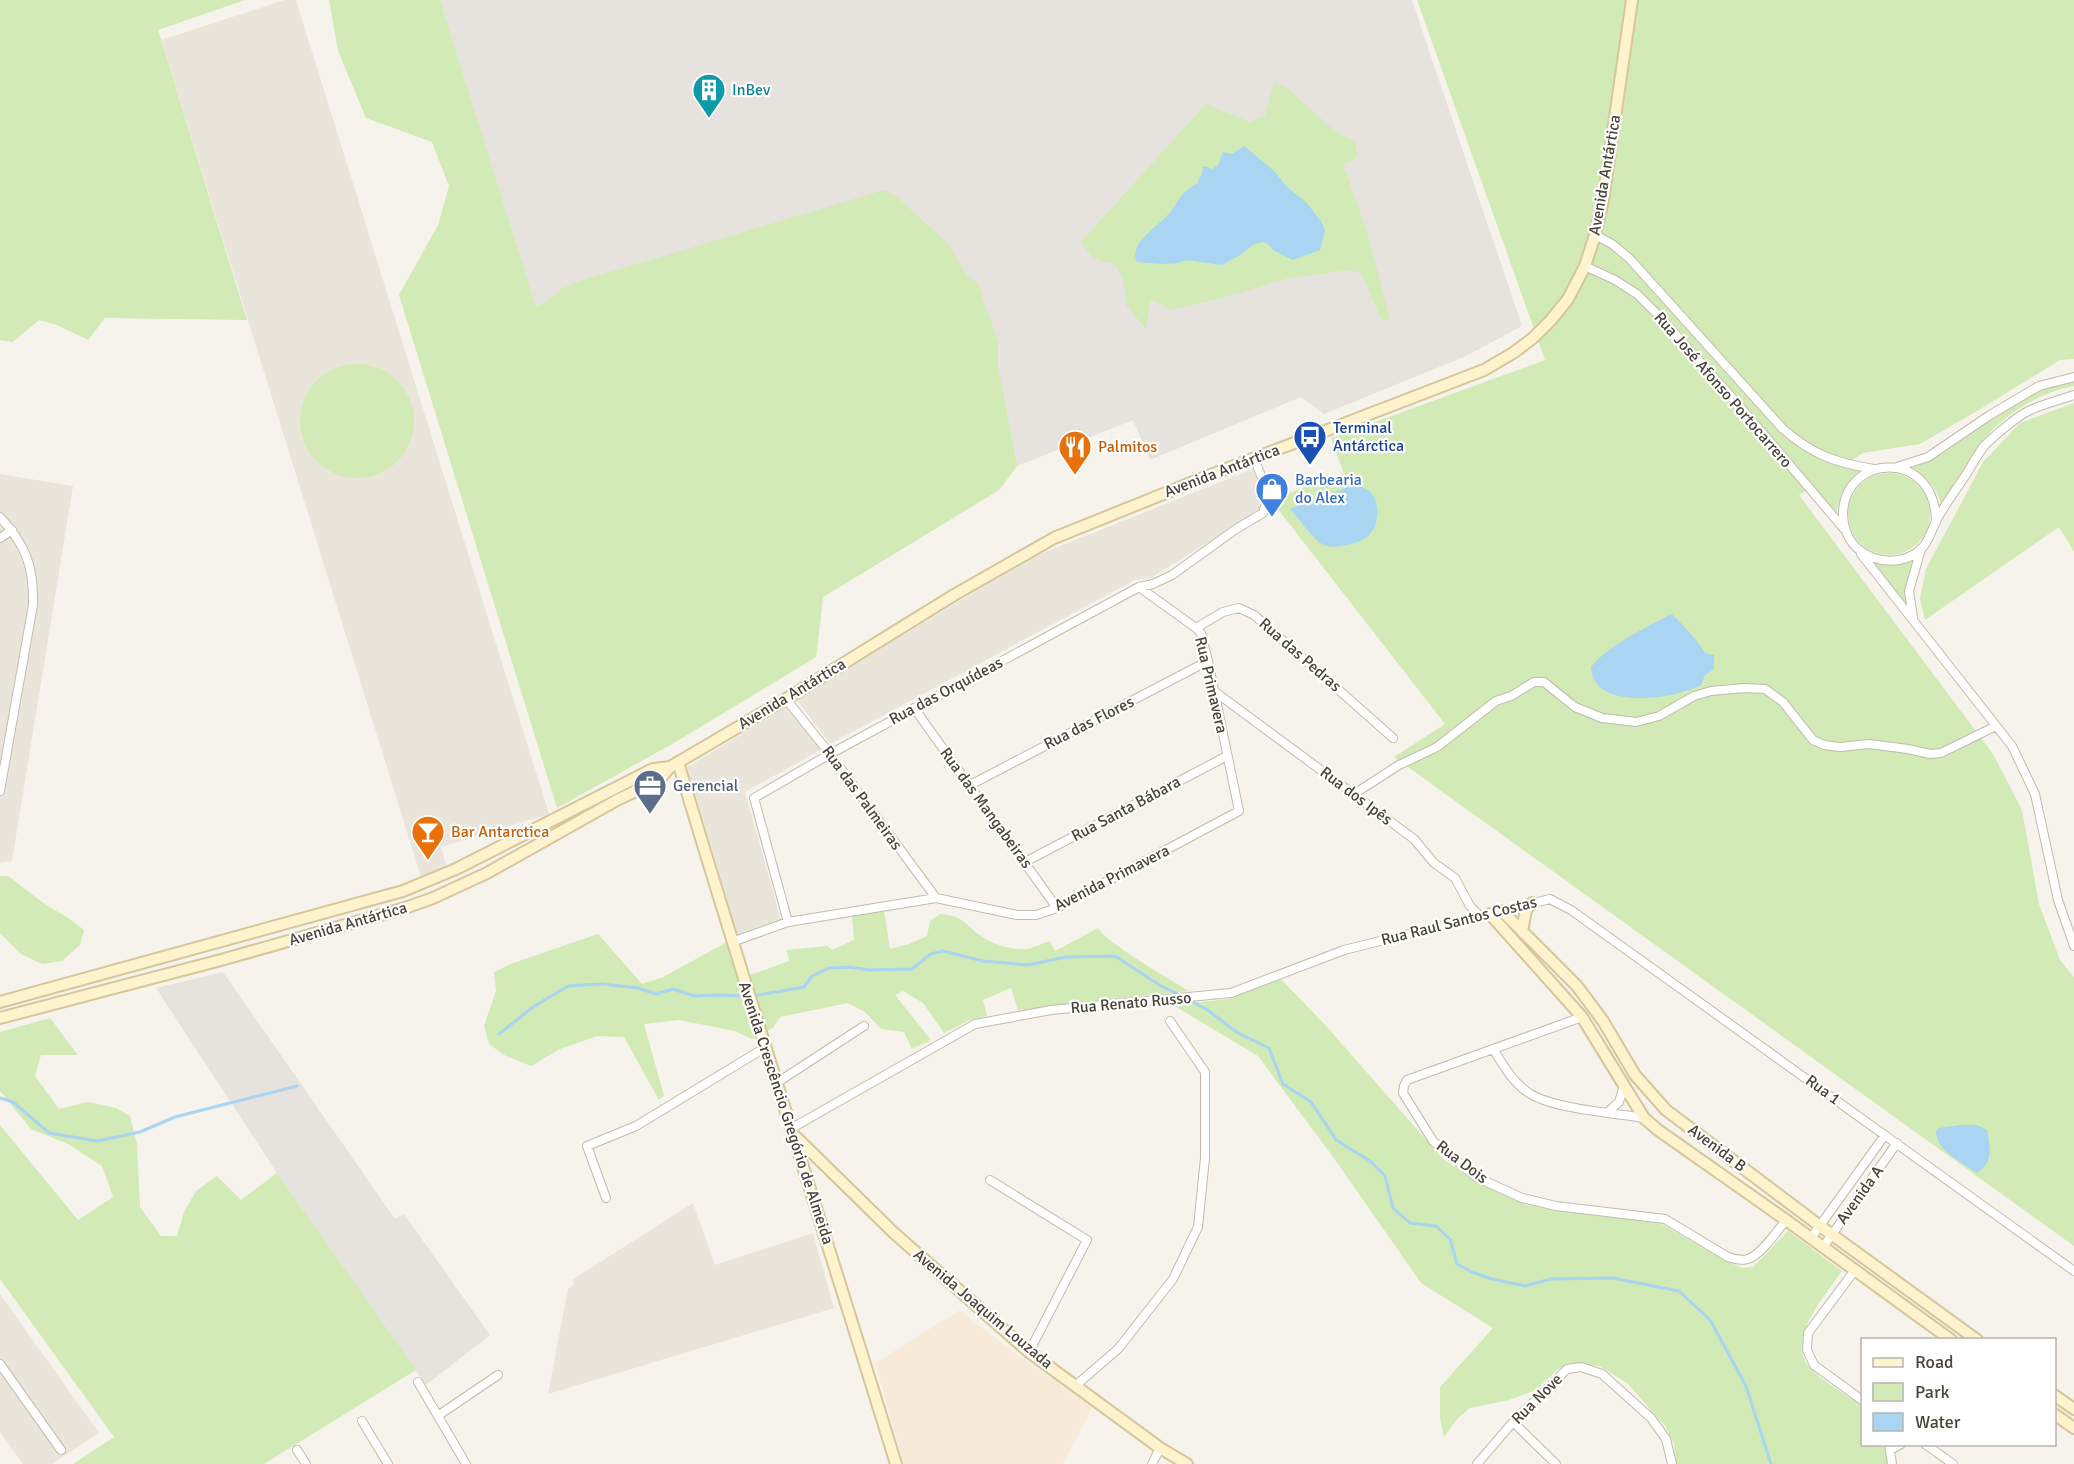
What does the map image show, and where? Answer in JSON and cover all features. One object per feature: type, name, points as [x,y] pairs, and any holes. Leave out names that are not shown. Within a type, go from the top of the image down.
[{"type":"main road","name":"Avenida Antártica","points":[[0,1018],[221,960],[411,906],[442,894],[487,873],[618,800],[659,780],[674,764],[786,699],[1029,551],[1096,520],[1484,370],[1514,353],[1551,321],[1568,299],[1585,266],[1596,235],[1632,0]]},
{"type":"main road","name":"Avenida Antártica","points":[[0,1002],[370,902],[408,889],[456,869],[653,769],[674,764]]},
{"type":"main road","name":"Avenida Crescêncio Gregório de Almeida","points":[[674,764],[778,1082],[896,1464]]},
{"type":"main road","points":[[411,906],[423,892],[456,869]]},
{"type":"main road","points":[[1522,931],[1526,910],[1532,903]]},
{"type":"main road","name":"Avenida B","points":[[1502,911],[1577,986],[1603,1021],[1635,1075],[1666,1110],[1974,1338]]},
{"type":"main road","name":"Avenida B","points":[[1485,915],[1582,1017],[1644,1118],[1948,1338]]},
{"type":"main road","name":"Avenida Joaquim Louzada","points":[[793,1132],[894,1233],[1029,1352],[1160,1448],[1187,1464]]},
{"type":"main road","points":[[2056,1396],[2074,1409]]},
{"type":"main road","points":[[2056,1415],[2074,1428]]},
{"type":"street","name":"Rua José Afonso Portocarrero","points":[[1596,235],[1629,258],[1783,429],[1802,445],[1847,465],[1876,469],[1897,468],[1928,457],[1990,415],[2039,386],[2074,376]]},
{"type":"street","name":"Rua José Afonso Portocarrero","points":[[1585,266],[1615,280],[1637,294],[1660,317],[1743,410],[1846,531],[1856,546],[1867,555],[1881,560],[1895,561],[1909,557],[1921,549]]},
{"type":"street","points":[[1914,622],[1909,591],[1921,549],[1984,447],[2023,414],[2074,395]]},
{"type":"street","name":"Rua das Orquídeas","points":[[788,922],[754,798],[830,754],[1139,587],[1153,584],[1172,575],[1236,529],[1263,513],[1267,501],[1266,488],[1254,458]]},
{"type":"street","name":"Rua José Afonso Portocarrero","points":[[1897,468],[1911,472],[1923,481],[1936,507],[1936,522]]},
{"type":"street","points":[[1846,531],[1843,516],[1845,501],[1851,487],[1862,476],[1876,469]]},
{"type":"street","points":[[0,517],[25,549],[32,575],[33,605],[0,791]]},
{"type":"street","points":[[0,538],[12,530]]},
{"type":"street","points":[[1856,546],[2012,746],[2035,794],[2058,900],[2074,946]]},
{"type":"street","name":"Rua Primavera","points":[[1139,587],[1201,633],[1239,811]]},
{"type":"street","name":"Rua das Pedras","points":[[1196,628],[1223,612],[1239,608],[1254,615],[1394,738]]},
{"type":"street","name":"Rua das Flores","points":[[970,785],[1208,661]]},
{"type":"street","points":[[1354,794],[1399,765],[1437,747],[1496,701],[1511,696],[1534,682],[1544,682],[1575,707],[1584,711],[1602,718],[1636,722],[1659,716],[1694,696],[1711,691],[1765,689],[1783,702],[1813,740],[1824,745],[1840,747],[1869,744],[1930,754],[1941,753],[1996,726]]},
{"type":"street","name":"Rua dos Ipês","points":[[1214,691],[1414,839],[1434,862],[1450,873],[1470,906],[1485,915]]},
{"type":"street","name":"Rua das Palmeiras","points":[[786,699],[830,754],[936,898]]},
{"type":"street","name":"Rua das Mangabeiras","points":[[914,708],[1057,908]]},
{"type":"street","name":"Rua Santa Bábara","points":[[1025,862],[1227,756]]},
{"type":"street","name":"Avenida Primavera","points":[[732,942],[788,922],[936,898],[1017,915],[1036,915],[1057,908],[1239,811]]},
{"type":"street","name":"Rua Raul Santos Costas","points":[[1344,950],[1550,899],[1572,910]]},
{"type":"street","name":"Rua 1","points":[[1572,910],[2074,1271]]},
{"type":"street","name":"Rua Renato Russo","points":[[793,1132],[975,1024],[1051,1010],[1231,993],[1344,950]]},
{"type":"street","name":"Rua Dois","points":[[1582,1017],[1407,1080],[1403,1093],[1433,1141],[1476,1177],[1522,1198],[1556,1206],[1665,1219],[1728,1257],[1737,1260],[1747,1260],[1757,1254],[1786,1220]]},
{"type":"street","points":[[1075,1386],[1118,1349],[1173,1279],[1198,1227],[1205,1158],[1205,1072],[1170,1021]]},
{"type":"street","points":[[778,1082],[864,1026]]},
{"type":"street","points":[[606,1198],[587,1146],[636,1126],[766,1047]]},
{"type":"street","points":[[1493,1049],[1511,1076],[1529,1093],[1554,1104],[1644,1118]]},
{"type":"street","points":[[1608,1112],[1619,1102],[1624,1086]]},
{"type":"street","name":"Avenida A","points":[[1810,1238],[1885,1135]]},
{"type":"street","name":"Avenida A","points":[[1823,1247],[1897,1143]]},
{"type":"street","points":[[990,1180],[1087,1240],[1029,1352]]},
{"type":"street","points":[[1855,1270],[1808,1333],[1807,1350],[1814,1365],[1861,1399]]},
{"type":"street","points":[[0,1364],[61,1450]]},
{"type":"street","name":"Rua Nove","points":[[1476,1464],[1513,1422],[1567,1369],[1581,1367],[1602,1374],[1651,1418],[1666,1439],[1672,1464]]},
{"type":"street","points":[[439,1415],[498,1375]]},
{"type":"street","points":[[418,1382],[466,1464]]},
{"type":"street","points":[[362,1421],[388,1464]]},
{"type":"street","points":[[1513,1422],[1556,1464]]},
{"type":"street","points":[[1928,1446],[1953,1464]]},
{"type":"street","points":[[1890,1447],[1892,1464]]},
{"type":"street","points":[[1152,1464],[1160,1448]]},
{"type":"street","points":[[297,1450],[306,1464]]},
{"type":"shaded area","points":[[285,0],[296,0],[549,814],[441,847],[446,865],[421,877],[161,40]]},
{"type":"shaded area","points":[[440,0],[1412,0],[1522,326],[1466,356],[1324,414],[1301,397],[1150,460],[1133,420],[1017,466],[999,490],[823,597],[816,657],[672,744]]},
{"type":"shaded area","points":[[1253,469],[1264,499],[1258,511],[1151,578],[1135,580],[830,744],[797,700],[1030,558]]},
{"type":"shaded area","points":[[0,474],[73,486],[12,861],[0,863]]},
{"type":"shaded area","points":[[787,707],[821,750],[745,792],[781,920],[738,936],[687,767]]},
{"type":"shaded area","points":[[223,972],[395,1219],[404,1214],[490,1335],[426,1385],[277,1173],[156,988]]},
{"type":"shaded area","points":[[693,1203],[715,1265],[813,1233],[834,1308],[548,1394],[568,1289],[574,1284],[572,1280]]},
{"type":"shaded area","points":[[0,1294],[99,1433],[52,1464],[23,1464],[0,1432]]},
{"type":"shaded area","points":[[960,1310],[1008,1348],[1092,1407],[1063,1464],[904,1464],[875,1363]]},
{"type":"green space","points":[[0,0],[245,0],[158,30],[247,320],[105,318],[88,340],[57,325],[39,320],[13,342],[0,340]]},
{"type":"green space","points":[[329,0],[440,0],[536,307],[549,300],[561,289],[580,281],[884,190],[896,196],[947,243],[967,275],[978,284],[998,342],[998,365],[1017,466],[999,490],[823,597],[816,657],[672,744],[557,808],[399,295],[438,225],[449,186],[432,142],[366,118],[338,51]]},
{"type":"green space","points":[[1417,0],[2074,0],[2074,359],[2060,360],[1920,444],[1863,453],[1843,466],[1859,471],[1843,491],[1836,516],[1812,487],[1799,495],[1993,754],[2022,810],[2039,904],[2060,960],[2074,977],[2074,1246],[1394,757],[1445,724],[1277,508],[1288,493],[1344,474],[1331,438],[1545,360]]},
{"type":"green space","points":[[1274,83],[1285,86],[1334,130],[1355,142],[1357,154],[1353,161],[1343,164],[1367,232],[1390,319],[1382,321],[1361,273],[1350,270],[1289,278],[1218,299],[1170,310],[1151,299],[1146,329],[1126,305],[1123,279],[1115,264],[1095,258],[1081,242],[1206,104],[1250,122],[1265,115]]},
{"type":"green space","points":[[357,364],[379,368],[397,381],[410,399],[414,421],[410,443],[397,461],[379,474],[357,478],[335,474],[317,461],[304,443],[300,421],[304,399],[317,381],[335,368]]},
{"type":"green space","points":[[2074,379],[2074,386],[2050,393],[2026,404],[1995,427],[1974,453],[1942,507],[1931,484],[1912,468],[1937,457],[2025,397],[2048,386]]},
{"type":"green space","points":[[2074,403],[2074,552],[2059,527],[1925,620],[1920,599],[1926,569],[1983,462],[2020,423]]},
{"type":"green space","points":[[1889,473],[1905,476],[1918,485],[1927,498],[1930,514],[1927,530],[1918,543],[1905,552],[1889,555],[1873,552],[1860,543],[1851,530],[1848,514],[1851,498],[1860,485],[1873,476]]},
{"type":"green space","points":[[1915,560],[1907,586],[1907,610],[1871,562],[1891,566]]},
{"type":"green space","points":[[0,876],[8,876],[84,930],[80,945],[62,961],[42,964],[21,954],[0,933]]},
{"type":"green space","points":[[884,910],[890,949],[927,936],[930,921],[940,914],[959,918],[986,939],[1015,949],[1030,948],[1050,941],[1055,951],[1098,928],[1126,952],[1189,991],[1018,1010],[1011,988],[983,1000],[987,1016],[970,1020],[944,1033],[923,1003],[903,991],[895,995],[931,1040],[912,1049],[904,1032],[881,1029],[865,1012],[848,1003],[780,1017],[773,1028],[752,1039],[735,1031],[679,1020],[644,1024],[664,1096],[659,1100],[624,1037],[597,1036],[560,1049],[531,1066],[504,1055],[489,1044],[484,1026],[496,991],[494,972],[513,963],[598,934],[642,984],[663,977],[738,936],[750,975],[789,961],[787,950],[827,946],[832,950],[854,940],[852,915]]},
{"type":"green space","points":[[1281,979],[1327,1027],[1443,1159],[1484,1186],[1527,1205],[1662,1224],[1742,1268],[1753,1267],[1788,1231],[1842,1271],[1811,1316],[1805,1329],[1802,1353],[1807,1364],[1818,1376],[1861,1405],[1861,1446],[1885,1446],[1889,1464],[1676,1464],[1674,1444],[1665,1426],[1627,1383],[1599,1366],[1569,1363],[1557,1370],[1536,1390],[1509,1400],[1470,1408],[1457,1419],[1444,1437],[1440,1417],[1440,1387],[1493,1328],[1421,1283],[1336,1161],[1258,1056],[1173,1005],[1228,999]]},
{"type":"green space","points":[[50,1018],[78,1055],[41,1055],[35,1076],[59,1109],[88,1102],[116,1108],[130,1116],[137,1144],[140,1207],[161,1236],[177,1236],[184,1212],[196,1191],[217,1176],[241,1200],[277,1173],[416,1370],[264,1464],[73,1464],[114,1437],[0,1279],[0,1125],[78,1220],[113,1197],[102,1166],[68,1144],[31,1129],[0,1091],[0,1032]]},
{"type":"water","points":[[1244,146],[1305,201],[1321,221],[1325,230],[1320,250],[1293,260],[1263,242],[1254,244],[1222,265],[1186,260],[1163,264],[1137,262],[1136,249],[1140,243],[1169,214],[1184,193],[1198,183],[1203,166],[1213,169],[1219,163],[1223,152],[1232,154]]},
{"type":"water","points":[[1356,484],[1375,498],[1377,514],[1370,534],[1354,543],[1333,547],[1322,544],[1314,538],[1290,509]]},
{"type":"water","points":[[1671,614],[1690,632],[1705,653],[1714,655],[1714,669],[1705,675],[1701,685],[1689,690],[1655,697],[1620,696],[1605,691],[1595,681],[1591,667],[1608,651]]},
{"type":"water","points":[[1977,1125],[1987,1130],[1990,1154],[1986,1164],[1977,1173],[1945,1150],[1937,1138],[1936,1131],[1939,1128]]},
{"type":"waterway","points":[[753,996],[804,987],[812,976],[829,968],[912,969],[931,954],[943,951],[983,961],[1028,965],[1066,957],[1115,956],[1161,986],[1180,995]]},
{"type":"waterway","points":[[499,1034],[533,1007],[568,986],[602,984],[638,988],[656,994],[673,989],[694,996],[747,996]]},
{"type":"waterway","points":[[1189,1000],[1206,1009],[1238,1033],[1269,1048],[1283,1084],[1311,1102],[1336,1140],[1370,1161],[1385,1176],[1393,1208],[1410,1223],[1436,1226],[1450,1239],[1457,1264],[1492,1279],[1525,1286],[1551,1279],[1613,1278],[1679,1291],[1710,1320],[1746,1386],[1771,1464]]},
{"type":"waterway","points":[[0,1098],[13,1102],[49,1133],[97,1141],[140,1132],[175,1117],[297,1086]]},
{"type":"place","name":"InBev","points":[[709,119]]},
{"type":"place","name":"Terminal Antárctica","points":[[1310,466]]},
{"type":"place","name":"Palmitos","points":[[1075,476]]},
{"type":"place","name":"Barbearia do Alex","points":[[1272,518]]},
{"type":"place","name":"Gerencial","points":[[650,815]]},
{"type":"place","name":"Bar Antarctica","points":[[428,861]]}]
